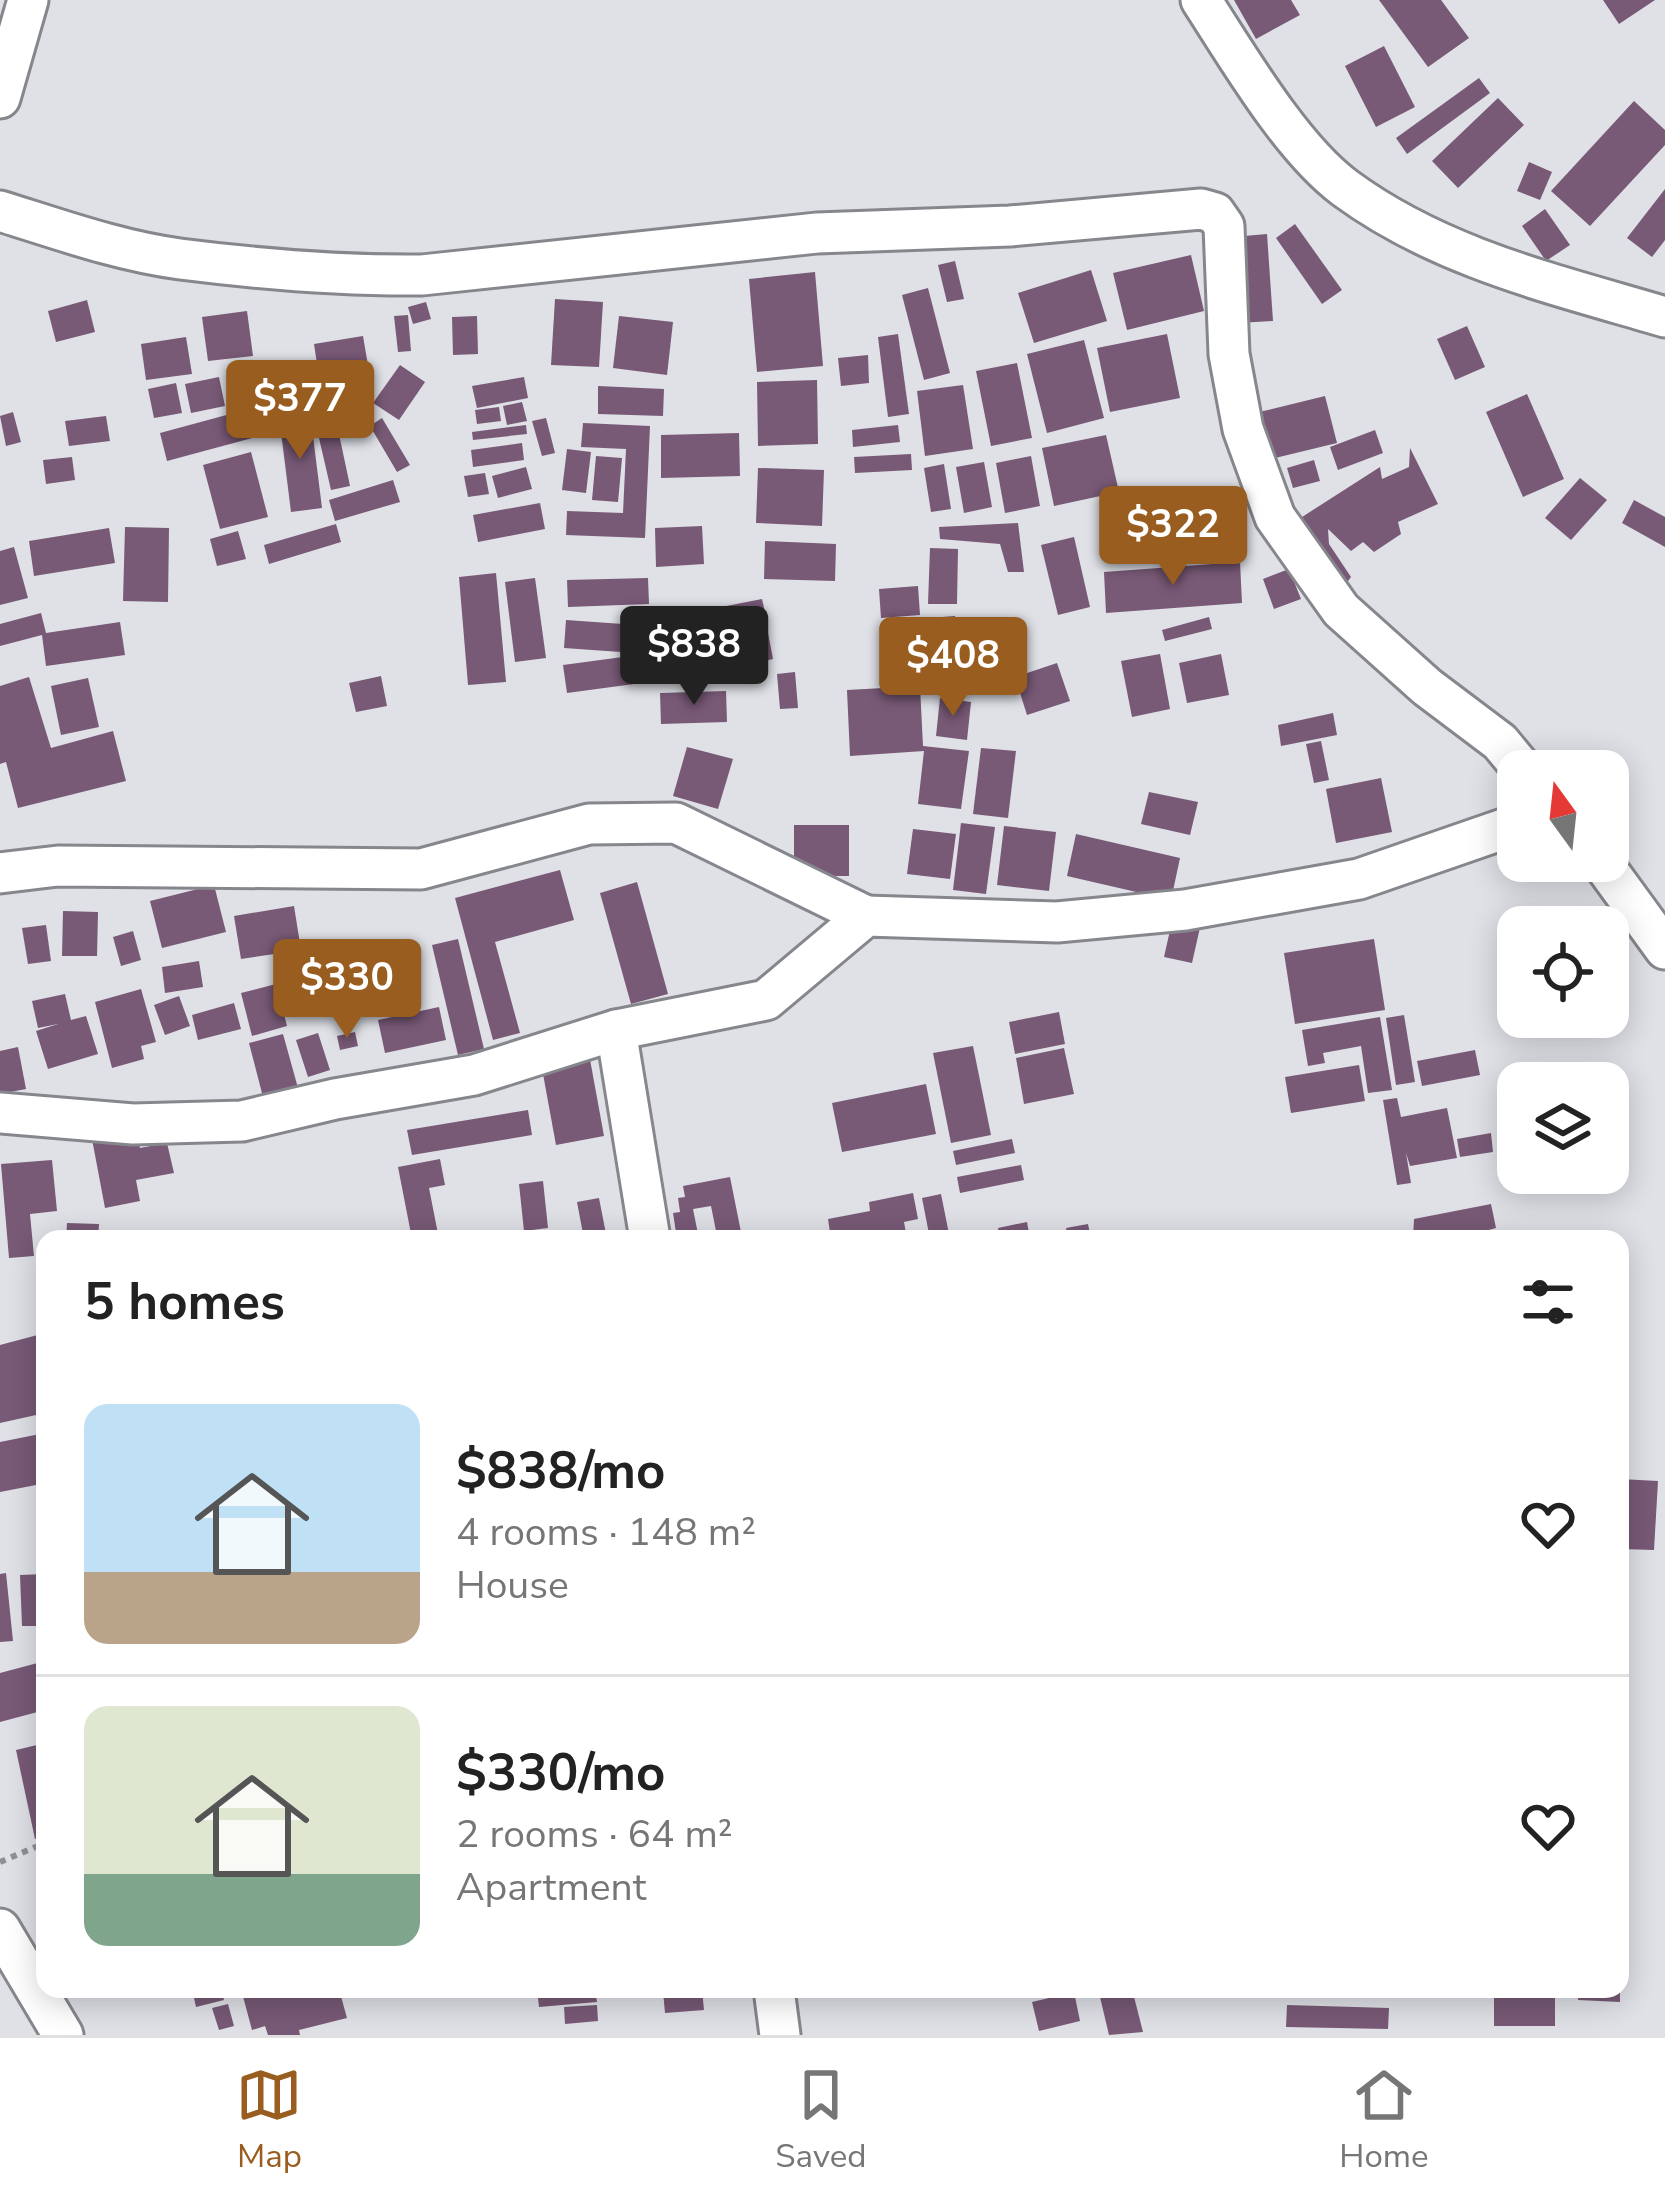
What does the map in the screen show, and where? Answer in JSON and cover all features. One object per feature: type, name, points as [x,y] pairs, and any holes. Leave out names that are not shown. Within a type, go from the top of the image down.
[{"type":"street","points":[[0,98],[28,0]]},
{"type":"street","points":[[1201,0],[1286,125],[1342,186],[1468,257],[1665,317]]},
{"type":"street","points":[[0,211],[182,259],[380,275],[817,233],[1010,226],[1201,209],[1214,213],[1223,226],[1229,354],[1243,429],[1275,517],[1341,610],[1507,750]]},
{"type":"street","points":[[0,873],[58,866],[421,869],[590,824],[676,823],[866,916],[1057,922],[1185,910],[1358,879],[1497,831]]},
{"type":"street","points":[[1616,882],[1665,949]]},
{"type":"street","points":[[0,1113],[133,1124],[242,1120],[474,1075],[616,1030],[766,1000],[866,916]]},
{"type":"street","points":[[616,1030],[649,1230]]},
{"type":"street","points":[[0,1929],[36,1990]]},
{"type":"street","points":[[41,1998],[63,2035]]},
{"type":"street","points":[[775,1998],[781,2035]]},
{"type":"path","points":[[0,1862],[36,1847]]},
{"type":"building","points":[[1234,0],[1291,0],[1300,15],[1256,39]]},
{"type":"building","points":[[1379,0],[1441,0],[1469,38],[1428,67]]},
{"type":"building","points":[[1603,0],[1655,0],[1619,24]]},
{"type":"building","points":[[1384,46],[1415,107],[1376,127],[1345,66]]},
{"type":"building","points":[[1479,78],[1490,93],[1407,154],[1396,138]]},
{"type":"building","points":[[1498,98],[1524,125],[1458,188],[1432,161]]},
{"type":"building","points":[[1634,101],[1665,130],[1665,145],[1590,226],[1551,191]]},
{"type":"building","points":[[1529,162],[1552,172],[1540,200],[1517,191]]},
{"type":"building","points":[[1665,189],[1665,240],[1652,257],[1627,238]]},
{"type":"building","points":[[1545,209],[1570,245],[1546,261],[1522,226]]},
{"type":"building","points":[[1295,224],[1342,290],[1322,304],[1276,238]]},
{"type":"building","points":[[1267,234],[1273,321],[1239,323],[1233,237]]},
{"type":"building","points":[[1191,255],[1204,311],[1127,330],[1113,273]]},
{"type":"building","points":[[955,261],[964,299],[947,302],[938,265]]},
{"type":"building","points":[[1091,270],[1107,321],[1034,343],[1018,293]]},
{"type":"building","points":[[815,272],[823,366],[757,372],[749,279]]},
{"type":"building","points":[[928,288],[950,373],[924,380],[902,295]]},
{"type":"building","points":[[555,299],[603,302],[599,367],[551,365]]},
{"type":"building","points":[[87,300],[95,332],[56,342],[48,311]]},
{"type":"building","points":[[426,302],[431,319],[413,324],[408,307]]},
{"type":"building","points":[[247,311],[253,356],[208,361],[202,317]]},
{"type":"building","points":[[408,315],[411,351],[398,352],[394,316]]},
{"type":"building","points":[[477,316],[478,354],[453,355],[452,317]]},
{"type":"building","points":[[619,316],[673,322],[667,375],[613,368]]},
{"type":"building","points":[[1467,326],[1485,367],[1455,380],[1437,339]]},
{"type":"building","points":[[898,334],[909,414],[888,417],[878,337]]},
{"type":"building","points":[[1167,334],[1180,398],[1110,412],[1097,348]]},
{"type":"building","points":[[363,336],[373,395],[323,403],[314,344]]},
{"type":"building","points":[[186,337],[192,374],[146,380],[141,344]]},
{"type":"building","points":[[1084,340],[1104,418],[1047,433],[1027,354]]},
{"type":"building","points":[[868,355],[869,383],[841,386],[838,358]]},
{"type":"building","points":[[1017,363],[1032,438],[991,446],[976,371]]},
{"type":"building","points":[[400,365],[425,382],[399,420],[373,403]]},
{"type":"building","points":[[219,377],[225,406],[191,413],[185,384]]},
{"type":"building","points":[[524,377],[528,398],[477,408],[472,386]]},
{"type":"building","points":[[817,380],[818,444],[758,446],[757,382]]},
{"type":"building","points":[[176,383],[182,413],[154,418],[148,389]]},
{"type":"building","points":[[963,385],[973,449],[925,456],[917,391]]},
{"type":"building","points":[[598,386],[664,389],[663,416],[598,414]]},
{"type":"building","points":[[1527,394],[1564,479],[1523,497],[1486,412]]},
{"type":"building","points":[[1325,396],[1337,443],[1259,462],[1247,415]]},
{"type":"building","points":[[522,402],[527,421],[507,425],[503,406]]},
{"type":"building","points":[[271,403],[278,431],[167,461],[160,433]]},
{"type":"building","points":[[499,407],[501,421],[477,424],[475,410]]},
{"type":"building","points":[[13,412],[21,442],[6,446],[0,416]]},
{"type":"building","points":[[310,412],[322,508],[291,512],[279,416]]},
{"type":"building","points":[[106,416],[110,441],[69,446],[65,421]]},
{"type":"building","points":[[382,418],[410,465],[397,472],[370,426]]},
{"type":"building","points":[[546,418],[555,453],[542,456],[532,421]]},
{"type":"building","points":[[583,423],[650,426],[645,538],[566,535],[567,511],[623,513],[626,449],[581,447]]},
{"type":"building","points":[[526,425],[527,434],[473,440],[472,432]]},
{"type":"building","points":[[898,425],[900,442],[853,447],[852,430]]},
{"type":"building","points":[[1375,430],[1383,453],[1338,470],[1330,447]]},
{"type":"building","points":[[739,433],[740,476],[661,478],[661,435]]},
{"type":"building","points":[[339,434],[350,486],[331,490],[319,438]]},
{"type":"building","points":[[1106,435],[1119,492],[1054,506],[1042,448]]},
{"type":"building","points":[[522,443],[524,460],[473,467],[471,450]]},
{"type":"building","points":[[1410,448],[1438,504],[1398,522],[1401,534],[1374,552],[1363,542],[1351,551],[1328,529],[1329,544],[1351,577],[1339,593],[1288,526],[1380,467],[1382,479],[1409,467]]},
{"type":"building","points":[[567,449],[591,452],[586,493],[562,490]]},
{"type":"building","points":[[251,452],[268,517],[220,529],[203,465]]},
{"type":"building","points":[[911,454],[912,470],[855,473],[854,457]]},
{"type":"building","points":[[596,456],[622,458],[618,502],[592,500]]},
{"type":"building","points":[[1031,456],[1040,506],[1005,513],[996,463]]},
{"type":"building","points":[[72,457],[75,480],[46,484],[43,460]]},
{"type":"building","points":[[1314,460],[1320,481],[1293,488],[1287,468]]},
{"type":"building","points":[[984,462],[992,507],[964,513],[956,467]]},
{"type":"building","points":[[944,464],[951,509],[931,512],[924,468]]},
{"type":"building","points":[[526,467],[532,489],[498,498],[492,476]]},
{"type":"building","points":[[758,468],[824,470],[822,526],[756,523]]},
{"type":"building","points":[[485,473],[489,494],[468,497],[464,476]]},
{"type":"building","points":[[1580,478],[1607,500],[1571,540],[1545,518]]},
{"type":"building","points":[[393,480],[400,502],[335,521],[329,500]]},
{"type":"building","points":[[1634,500],[1665,517],[1665,547],[1622,523]]},
{"type":"building","points":[[540,503],[545,529],[478,542],[473,515]]},
{"type":"building","points":[[1018,523],[1024,572],[1008,572],[1000,544],[940,539],[939,527]]},
{"type":"building","points":[[336,524],[341,542],[269,564],[264,545]]},
{"type":"building","points":[[702,526],[704,564],[656,567],[655,528]]},
{"type":"building","points":[[125,527],[169,528],[168,602],[123,601]]},
{"type":"building","points":[[109,528],[115,563],[34,576],[29,541]]},
{"type":"building","points":[[238,531],[246,559],[217,566],[210,539]]},
{"type":"building","points":[[1074,537],[1090,607],[1058,615],[1041,545]]},
{"type":"building","points":[[765,541],[836,544],[835,581],[764,579]]},
{"type":"building","points":[[14,547],[28,598],[0,605],[0,551]]},
{"type":"building","points":[[930,548],[958,549],[957,604],[928,604]]},
{"type":"building","points":[[1240,562],[1242,603],[1106,613],[1104,572]]},
{"type":"building","points":[[1289,569],[1301,599],[1274,609],[1263,579]]},
{"type":"building","points":[[496,573],[506,682],[468,685],[459,577]]},
{"type":"building","points":[[535,578],[546,658],[515,662],[505,582]]},
{"type":"building","points":[[648,578],[649,604],[568,607],[567,580]]},
{"type":"building","points":[[918,586],[920,615],[881,618],[879,589]]},
{"type":"building","points":[[762,599],[767,621],[664,641],[660,619]]},
{"type":"building","points":[[41,613],[46,633],[120,622],[125,655],[46,666],[42,635],[0,646],[0,624]]},
{"type":"building","points":[[955,616],[958,663],[932,665],[929,618]]},
{"type":"building","points":[[1209,617],[1212,629],[1165,641],[1162,630]]},
{"type":"building","points":[[1000,618],[1003,676],[971,678],[968,620]]},
{"type":"building","points":[[566,620],[651,626],[649,654],[564,648]]},
{"type":"building","points":[[768,633],[773,659],[662,684],[656,658]]},
{"type":"building","points":[[645,654],[649,682],[567,693],[563,665]]},
{"type":"building","points":[[1160,654],[1170,709],[1132,717],[1121,661]]},
{"type":"building","points":[[1221,654],[1229,695],[1187,703],[1179,663]]},
{"type":"building","points":[[1057,663],[1070,701],[1027,715],[1015,677]]},
{"type":"building","points":[[795,672],[798,708],[780,709],[777,674]]},
{"type":"building","points":[[381,676],[387,706],[356,712],[349,683]]},
{"type":"building","points":[[29,677],[51,748],[113,731],[126,781],[18,808],[6,762],[0,764],[0,686]]},
{"type":"building","points":[[88,678],[99,727],[61,735],[51,686]]},
{"type":"building","points":[[920,686],[923,746],[969,751],[961,809],[918,804],[924,751],[850,756],[847,690]]},
{"type":"building","points":[[726,691],[727,722],[661,724],[660,693]]},
{"type":"building","points":[[940,698],[971,702],[967,740],[936,736]]},
{"type":"building","points":[[1333,713],[1337,735],[1281,746],[1278,725]]},
{"type":"building","points":[[1321,741],[1329,780],[1314,783],[1306,744]]},
{"type":"building","points":[[687,747],[733,759],[718,809],[673,796]]},
{"type":"building","points":[[981,748],[1016,751],[1008,818],[973,814]]},
{"type":"building","points":[[1381,778],[1392,832],[1336,843],[1326,789]]},
{"type":"building","points":[[1149,792],[1198,802],[1190,835],[1141,824]]},
{"type":"building","points":[[961,823],[995,827],[986,894],[953,890]]},
{"type":"building","points":[[794,825],[849,825],[849,876],[794,876]]},
{"type":"building","points":[[1004,826],[1056,832],[1049,891],[997,885]]},
{"type":"building","points":[[913,829],[956,834],[950,879],[907,874]]},
{"type":"building","points":[[1076,834],[1180,858],[1171,900],[1067,876]]},
{"type":"building","points":[[560,870],[574,920],[495,942],[520,1033],[493,1040],[455,898]]},
{"type":"building","points":[[637,882],[668,994],[631,1004],[600,893]]},
{"type":"building","points":[[214,885],[226,932],[162,948],[150,901]]},
{"type":"building","points":[[294,906],[301,950],[241,959],[234,916]]},
{"type":"building","points":[[63,911],[98,912],[97,956],[62,956]]},
{"type":"building","points":[[1173,917],[1201,923],[1192,963],[1164,957]]},
{"type":"building","points":[[46,925],[51,961],[28,964],[22,928]]},
{"type":"building","points":[[133,931],[141,960],[121,966],[113,937]]},
{"type":"building","points":[[458,939],[484,1049],[458,1055],[432,945]]},
{"type":"building","points":[[1374,939],[1385,1010],[1295,1024],[1284,953]]},
{"type":"building","points":[[199,961],[203,987],[165,993],[162,967]]},
{"type":"building","points":[[276,984],[287,1026],[252,1036],[241,993]]},
{"type":"building","points":[[141,989],[156,1042],[141,1046],[144,1059],[112,1068],[95,1002]]},
{"type":"building","points":[[65,994],[71,1020],[86,1016],[98,1054],[48,1069],[36,1031],[58,1024],[38,1028],[32,1001]]},
{"type":"building","points":[[179,996],[190,1026],[165,1035],[154,1005]]},
{"type":"building","points":[[234,1003],[241,1029],[198,1040],[192,1015]]},
{"type":"building","points":[[439,1007],[446,1040],[385,1053],[378,1020]]},
{"type":"building","points":[[1059,1012],[1065,1044],[1015,1054],[1009,1022]]},
{"type":"building","points":[[1404,1015],[1415,1082],[1396,1085],[1386,1018]]},
{"type":"building","points":[[1380,1017],[1392,1090],[1368,1093],[1361,1046],[1323,1053],[1325,1063],[1308,1066],[1302,1030]]},
{"type":"building","points":[[355,1032],[358,1046],[340,1050],[337,1036]]},
{"type":"building","points":[[318,1033],[330,1070],[308,1077],[296,1040]]},
{"type":"building","points":[[283,1034],[298,1088],[263,1097],[249,1043]]},
{"type":"building","points":[[973,1046],[991,1135],[951,1143],[933,1053]]},
{"type":"building","points":[[18,1047],[26,1089],[0,1094],[0,1051]]},
{"type":"building","points":[[1064,1048],[1074,1094],[1024,1104],[1016,1058]]},
{"type":"building","points":[[1475,1050],[1480,1075],[1422,1086],[1417,1061]]},
{"type":"building","points":[[589,1054],[604,1136],[556,1145],[541,1063]]},
{"type":"building","points":[[1359,1065],[1365,1101],[1291,1113],[1285,1077]]},
{"type":"building","points":[[926,1084],[936,1134],[842,1152],[832,1103]]},
{"type":"building","points":[[1397,1098],[1401,1117],[1447,1108],[1457,1158],[1410,1166],[1406,1153],[1411,1183],[1397,1185],[1383,1100]]},
{"type":"building","points":[[528,1110],[532,1135],[412,1155],[407,1130]]},
{"type":"building","points":[[136,1130],[140,1148],[167,1143],[174,1173],[136,1180],[140,1201],[105,1208],[92,1139]]},
{"type":"building","points":[[1491,1133],[1493,1152],[1460,1157],[1457,1139]]},
{"type":"building","points":[[1012,1139],[1015,1153],[956,1165],[953,1151]]},
{"type":"building","points":[[440,1159],[445,1185],[429,1188],[437,1230],[410,1230],[398,1167]]},
{"type":"building","points":[[52,1160],[57,1211],[30,1214],[34,1256],[9,1258],[1,1164]]},
{"type":"building","points":[[1021,1165],[1024,1180],[960,1193],[957,1177]]},
{"type":"building","points":[[730,1177],[741,1230],[716,1230],[711,1206],[693,1209],[697,1230],[676,1230],[673,1213],[680,1212],[683,1186]]},
{"type":"building","points":[[543,1181],[548,1228],[524,1230],[519,1184]]},
{"type":"building","points":[[913,1193],[918,1219],[904,1222],[905,1230],[830,1230],[828,1219],[870,1211],[869,1202]]},
{"type":"building","points":[[941,1194],[948,1230],[928,1230],[922,1198]]},
{"type":"building","points":[[599,1198],[605,1230],[582,1230],[577,1202]]},
{"type":"building","points":[[1491,1204],[1496,1228],[1413,1230],[1414,1219]]},
{"type":"building","points":[[1027,1222],[1028,1230],[998,1230]]},
{"type":"building","points":[[67,1223],[99,1224],[99,1230],[67,1230]]},
{"type":"building","points":[[1088,1224],[1089,1230],[1066,1230]]},
{"type":"building","points":[[36,1335],[36,1415],[0,1423],[0,1345]]},
{"type":"building","points":[[36,1435],[36,1485],[0,1492],[0,1442]]},
{"type":"building","points":[[1629,1479],[1658,1481],[1654,1550],[1629,1549]]},
{"type":"building","points":[[6,1573],[13,1641],[0,1642],[0,1574]]},
{"type":"building","points":[[36,1574],[36,1626],[22,1626],[20,1575]]},
{"type":"building","points":[[36,1663],[36,1712],[0,1722],[0,1673]]},
{"type":"building","points":[[36,1745],[36,1839],[35,1839],[16,1750]]},
{"type":"building","points":[[194,1998],[223,1998],[224,2000],[196,2007]]},
{"type":"building","points":[[243,1998],[341,1998],[347,2018],[299,2030],[300,2035],[268,2035],[265,2026],[252,2030]]},
{"type":"building","points":[[538,1998],[596,1998],[597,2002],[539,2007]]},
{"type":"building","points":[[664,1998],[703,1998],[704,2010],[665,2013]]},
{"type":"building","points":[[1075,1998],[1080,2021],[1039,2031],[1032,2002]]},
{"type":"building","points":[[1100,1998],[1134,1998],[1143,2032],[1109,2035]]},
{"type":"building","points":[[1494,1998],[1555,1998],[1555,2026],[1494,2026]]},
{"type":"building","points":[[1620,1998],[1620,2002],[1578,2000]]},
{"type":"building","points":[[228,2004],[234,2026],[219,2030],[212,2008]]},
{"type":"building","points":[[597,2005],[598,2021],[565,2024],[564,2007]]},
{"type":"building","points":[[1287,2005],[1389,2008],[1388,2029],[1286,2027]]}]
